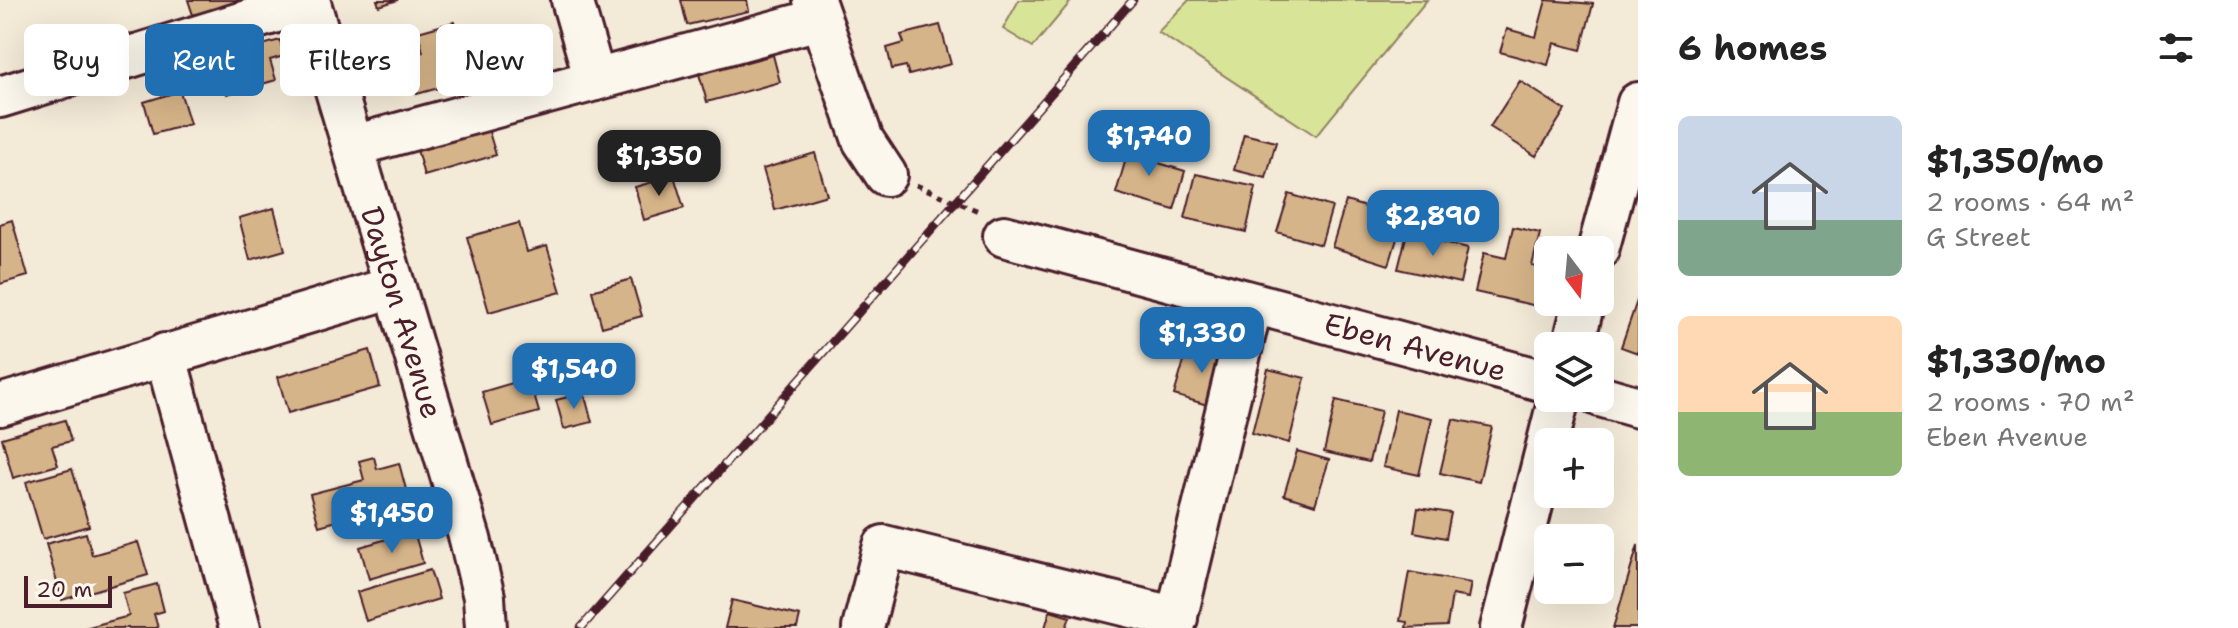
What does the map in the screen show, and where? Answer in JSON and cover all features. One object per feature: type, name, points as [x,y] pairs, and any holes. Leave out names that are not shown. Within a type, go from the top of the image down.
[{"type":"street","points":[[572,0],[595,80]]},
{"type":"street","points":[[0,97],[309,1]]},
{"type":"street","name":"Dayton Avenue","points":[[309,1],[470,539],[484,597],[486,628]]},
{"type":"street","points":[[353,146],[595,80],[816,10],[863,140],[886,175]]},
{"type":"street","points":[[1602,236],[1638,103]]},
{"type":"street","name":"Eben Avenue","points":[[1004,236],[1534,378]]},
{"type":"street","points":[[0,405],[394,287]]},
{"type":"street","points":[[863,628],[884,546],[1175,623],[1252,304]]},
{"type":"street","points":[[165,354],[240,628]]},
{"type":"street","points":[[1614,400],[1638,407]]},
{"type":"street","points":[[1501,628],[1555,412]]},
{"type":"path","points":[[886,175],[997,218],[1004,236]]},
{"type":"green space","points":[[1019,0],[1072,0],[1033,47],[1003,29]]},
{"type":"green space","points":[[1189,0],[1427,0],[1316,136],[1158,32]]},
{"type":"building","points":[[188,0],[238,0],[240,7],[195,21]]},
{"type":"building","points":[[377,0],[398,0],[379,6]]},
{"type":"building","points":[[681,0],[747,0],[749,11],[687,25]]},
{"type":"building","points":[[1546,0],[1593,4],[1581,50],[1554,43],[1548,65],[1500,52],[1507,29],[1536,37]]},
{"type":"building","points":[[940,25],[951,64],[909,75],[906,66],[892,69],[887,48],[904,43],[901,35]]},
{"type":"building","points":[[436,27],[436,89],[420,93],[420,53],[423,52],[420,31]]},
{"type":"building","points":[[280,40],[280,57],[270,60],[276,80],[264,83],[264,45]]},
{"type":"building","points":[[773,55],[780,82],[707,102],[697,67],[734,57],[736,65]]},
{"type":"building","points":[[1520,81],[1565,110],[1536,156],[1490,127]]},
{"type":"building","points":[[164,96],[182,96],[190,124],[153,134],[144,102]]},
{"type":"building","points":[[486,122],[496,155],[424,176],[415,142]]},
{"type":"building","points":[[1244,134],[1276,142],[1266,178],[1234,170]]},
{"type":"building","points":[[1132,138],[1153,145],[1149,160],[1185,171],[1174,210],[1116,193]]},
{"type":"building","points":[[815,153],[827,195],[775,210],[763,169]]},
{"type":"building","points":[[1196,174],[1256,187],[1246,232],[1185,218]]},
{"type":"building","points":[[674,176],[684,208],[644,220],[635,187]]},
{"type":"building","points":[[1289,194],[1332,207],[1321,245],[1277,232]]},
{"type":"building","points":[[1346,201],[1403,219],[1389,265],[1332,247]]},
{"type":"building","points":[[274,208],[285,250],[250,260],[239,218]]},
{"type":"building","points":[[12,220],[28,276],[0,284],[0,224]]},
{"type":"building","points":[[519,223],[527,252],[547,246],[561,292],[489,312],[467,237]]},
{"type":"building","points":[[1513,227],[1540,233],[1534,236],[1534,305],[1475,292],[1484,253],[1506,258]]},
{"type":"building","points":[[1407,233],[1468,248],[1460,283],[1398,269]]},
{"type":"building","points":[[631,279],[642,316],[602,327],[592,291]]},
{"type":"building","points":[[1638,298],[1638,353],[1621,347]]},
{"type":"building","points":[[1189,344],[1229,355],[1214,407],[1174,395]]},
{"type":"building","points":[[370,350],[380,387],[288,413],[278,377]]},
{"type":"building","points":[[1268,369],[1305,378],[1289,443],[1252,433]]},
{"type":"building","points":[[529,378],[539,412],[492,425],[482,392]]},
{"type":"building","points":[[584,393],[592,422],[564,429],[556,400]]},
{"type":"building","points":[[1336,400],[1381,411],[1369,462],[1324,452]]},
{"type":"building","points":[[1396,410],[1432,418],[1419,475],[1383,467]]},
{"type":"building","points":[[1453,419],[1492,427],[1479,482],[1440,473]]},
{"type":"building","points":[[65,420],[71,441],[52,446],[58,465],[13,478],[2,438]]},
{"type":"building","points":[[1297,451],[1329,460],[1315,505],[1284,495]]},
{"type":"building","points":[[374,457],[377,469],[399,463],[409,501],[319,526],[310,494],[364,480],[359,461]]},
{"type":"building","points":[[72,469],[89,526],[43,539],[26,482]]},
{"type":"building","points":[[1418,508],[1451,513],[1446,538],[1414,532]]},
{"type":"building","points":[[414,531],[423,563],[369,579],[360,547]]},
{"type":"building","points":[[86,533],[92,555],[138,542],[148,575],[62,600],[46,544]]},
{"type":"building","points":[[1638,545],[1638,628],[1613,628]]},
{"type":"building","points":[[430,570],[439,599],[366,621],[357,592]]},
{"type":"building","points":[[1409,572],[1471,583],[1468,598],[1452,595],[1447,626],[1406,628],[1407,622],[1400,621]]},
{"type":"building","points":[[157,584],[164,611],[154,614],[158,628],[85,628],[129,616],[123,593]]},
{"type":"building","points":[[732,600],[800,616],[797,628],[725,628]]},
{"type":"building","points":[[1050,611],[1070,617],[1066,628],[1045,628]]},
{"type":"railway","points":[[581,628],[1133,0]]}]
